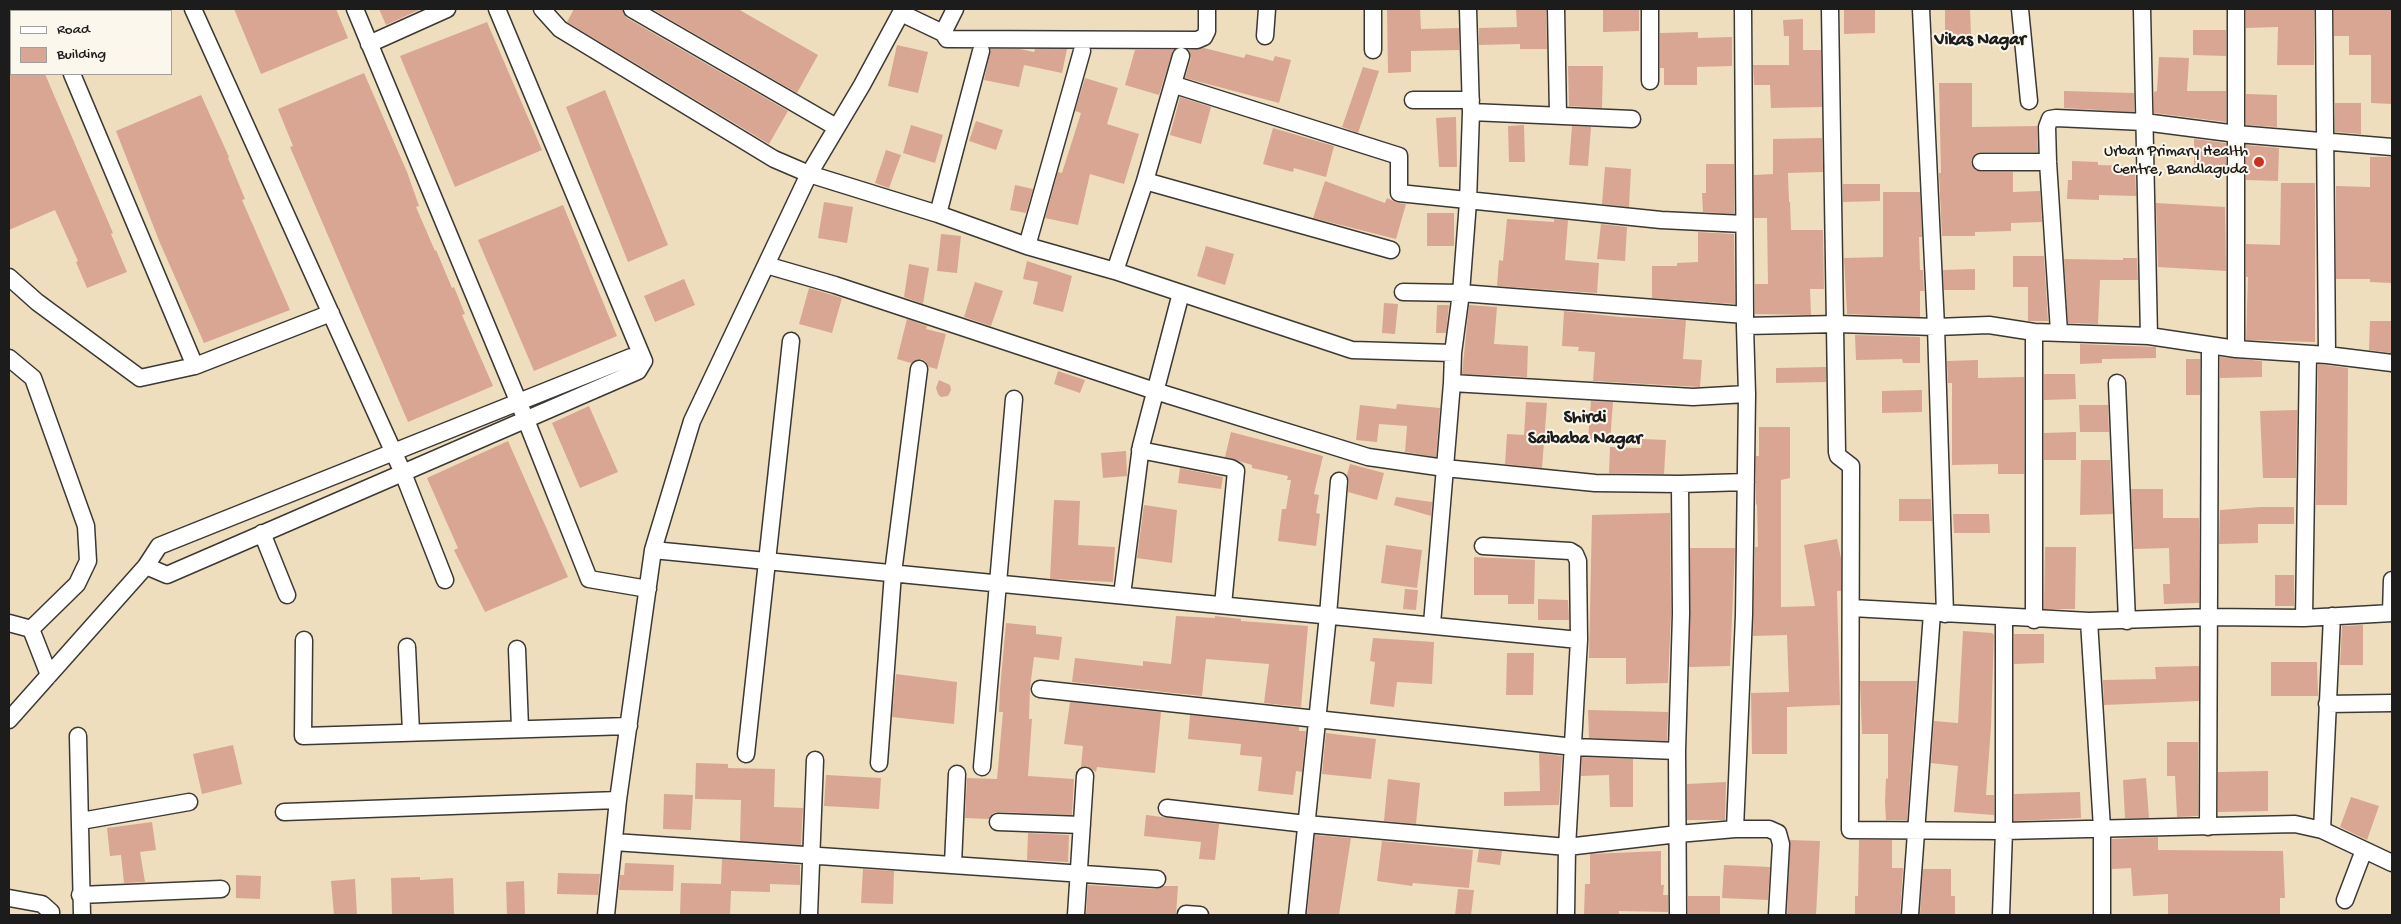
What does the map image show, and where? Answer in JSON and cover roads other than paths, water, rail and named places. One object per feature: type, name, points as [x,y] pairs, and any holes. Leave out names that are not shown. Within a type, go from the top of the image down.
[{"type":"street","points":[[194,9],[403,473],[445,580]]},
{"type":"street","points":[[355,9],[519,402],[589,578],[648,589]]},
{"type":"street","points":[[369,44],[447,9]]},
{"type":"street","points":[[497,9],[644,361]]},
{"type":"street","points":[[542,9],[560,29],[774,159],[809,174],[938,214],[1027,246],[1116,271],[1352,350],[1453,353]]},
{"type":"street","points":[[632,9],[836,127]]},
{"type":"street","points":[[943,33],[954,9]]},
{"type":"street","points":[[606,915],[618,800],[653,550],[692,421],[809,174],[862,85],[902,11],[943,33],[947,39],[1197,40],[1204,37],[1207,31],[1208,9]]},
{"type":"street","points":[[1265,36],[1267,9]]},
{"type":"street","points":[[1373,9],[1373,50]]},
{"type":"street","points":[[1432,624],[1453,353],[1461,293],[1468,202],[1471,106],[1468,9]]},
{"type":"street","points":[[1556,9],[1558,115]]},
{"type":"street","points":[[1650,9],[1650,81]]},
{"type":"street","points":[[1735,829],[1744,615],[1747,394],[1742,9]]},
{"type":"street","points":[[1830,9],[1837,324],[1837,452],[1838,456],[1851,466],[1850,830],[2004,831],[2102,828],[2208,828],[2295,824],[2322,830],[2392,863]]},
{"type":"street","points":[[1910,915],[1916,830],[1938,614],[1936,327],[1922,9]]},
{"type":"street","points":[[2020,9],[2029,101]]},
{"type":"street","points":[[2142,9],[2149,336]]},
{"type":"street","points":[[2236,9],[2236,349]]},
{"type":"street","points":[[2324,9],[2327,141],[2327,355]]},
{"type":"street","points":[[938,214],[981,51]]},
{"type":"street","points":[[1027,246],[1082,51]]},
{"type":"street","points":[[1116,271],[1182,56]]},
{"type":"street","points":[[72,75],[195,366]]},
{"type":"street","points":[[1174,85],[1400,156],[1399,193],[1468,202],[1662,220],[1744,224]]},
{"type":"street","points":[[1413,100],[1558,115],[1632,119]]},
{"type":"street","points":[[2059,332],[2048,162],[2047,127],[2050,119],[2144,122],[2237,134],[2392,147]]},
{"type":"street","points":[[1982,162],[2048,162]]},
{"type":"street","points":[[1145,181],[1391,250]]},
{"type":"street","points":[[766,265],[835,285],[1155,391],[1368,457],[1445,468],[1595,483],[1680,484],[1746,482]]},
{"type":"street","points":[[9,277],[37,302],[140,378],[195,366],[330,313]]},
{"type":"street","points":[[1403,292],[1461,293],[1745,320],[1936,327],[1989,325],[2034,332],[2149,336],[2236,349],[2327,355],[2392,363]]},
{"type":"street","points":[[1122,595],[1140,450],[1181,293]]},
{"type":"street","points":[[2034,332],[2034,620]]},
{"type":"street","points":[[746,754],[791,341]]},
{"type":"street","points":[[2208,828],[2210,345]]},
{"type":"street","points":[[2304,618],[2308,354]]},
{"type":"street","points":[[9,720],[146,566],[158,546],[631,357],[644,361]]},
{"type":"street","points":[[9,358],[33,378],[86,526],[88,561],[77,584],[31,629]]},
{"type":"street","points":[[146,566],[167,575],[638,371],[644,361]]},
{"type":"street","points":[[878,763],[893,573],[919,369]]},
{"type":"street","points":[[1452,383],[1693,396],[1747,394]]},
{"type":"street","points":[[2117,383],[2127,620]]},
{"type":"street","points":[[982,768],[1014,399]]},
{"type":"street","points":[[1140,450],[1232,468],[1236,471],[1223,605]]},
{"type":"street","points":[[1297,915],[1328,615],[1339,480]]},
{"type":"street","points":[[1678,915],[1677,751],[1681,614],[1680,484]]},
{"type":"street","points":[[262,533],[288,595]]},
{"type":"street","points":[[1483,546],[1570,551],[1575,554],[1578,561],[1579,640],[1567,847],[1566,915]]},
{"type":"street","points":[[653,550],[1432,624],[1579,640]]},
{"type":"street","points":[[1852,608],[2034,620],[2304,618],[2392,613],[2392,580]]},
{"type":"street","points":[[2322,830],[2332,616]]},
{"type":"street","points":[[2001,915],[2004,831],[2004,618]]},
{"type":"street","points":[[2089,621],[2102,828],[2102,915]]},
{"type":"street","points":[[9,623],[31,629]]},
{"type":"street","points":[[31,629],[48,675]]},
{"type":"street","points":[[304,640],[303,736],[629,726]]},
{"type":"street","points":[[407,647],[411,732]]},
{"type":"street","points":[[517,649],[520,728]]},
{"type":"street","points":[[1040,689],[1574,747],[1677,751]]},
{"type":"street","points":[[2328,704],[2392,703]]},
{"type":"street","points":[[78,736],[81,822],[80,895],[82,915]]},
{"type":"street","points":[[808,915],[815,760]]},
{"type":"street","points":[[953,864],[957,774]]},
{"type":"street","points":[[1076,915],[1086,776]]},
{"type":"street","points":[[284,812],[618,800]]},
{"type":"street","points":[[81,822],[189,802]]},
{"type":"street","points":[[1166,808],[1306,824],[1567,847],[1678,834],[1735,829],[1769,829],[1778,833],[1781,844],[1777,915]]},
{"type":"street","points":[[998,822],[1082,825]]},
{"type":"street","points":[[614,842],[1157,879]]},
{"type":"street","points":[[2345,900],[2364,850]]},
{"type":"street","points":[[80,895],[221,889]]},
{"type":"street","points":[[9,898],[42,904],[51,912],[51,915]]},
{"type":"place","name":"Urban Primary Health Centre, Bandlaguda","points":[[2259,162]]},
{"type":"district","name":"Vikas Nagar","points":[[1980,41]]},
{"type":"district","name":"Shirdi Saibaba Nagar","points":[[1585,429]]}]
